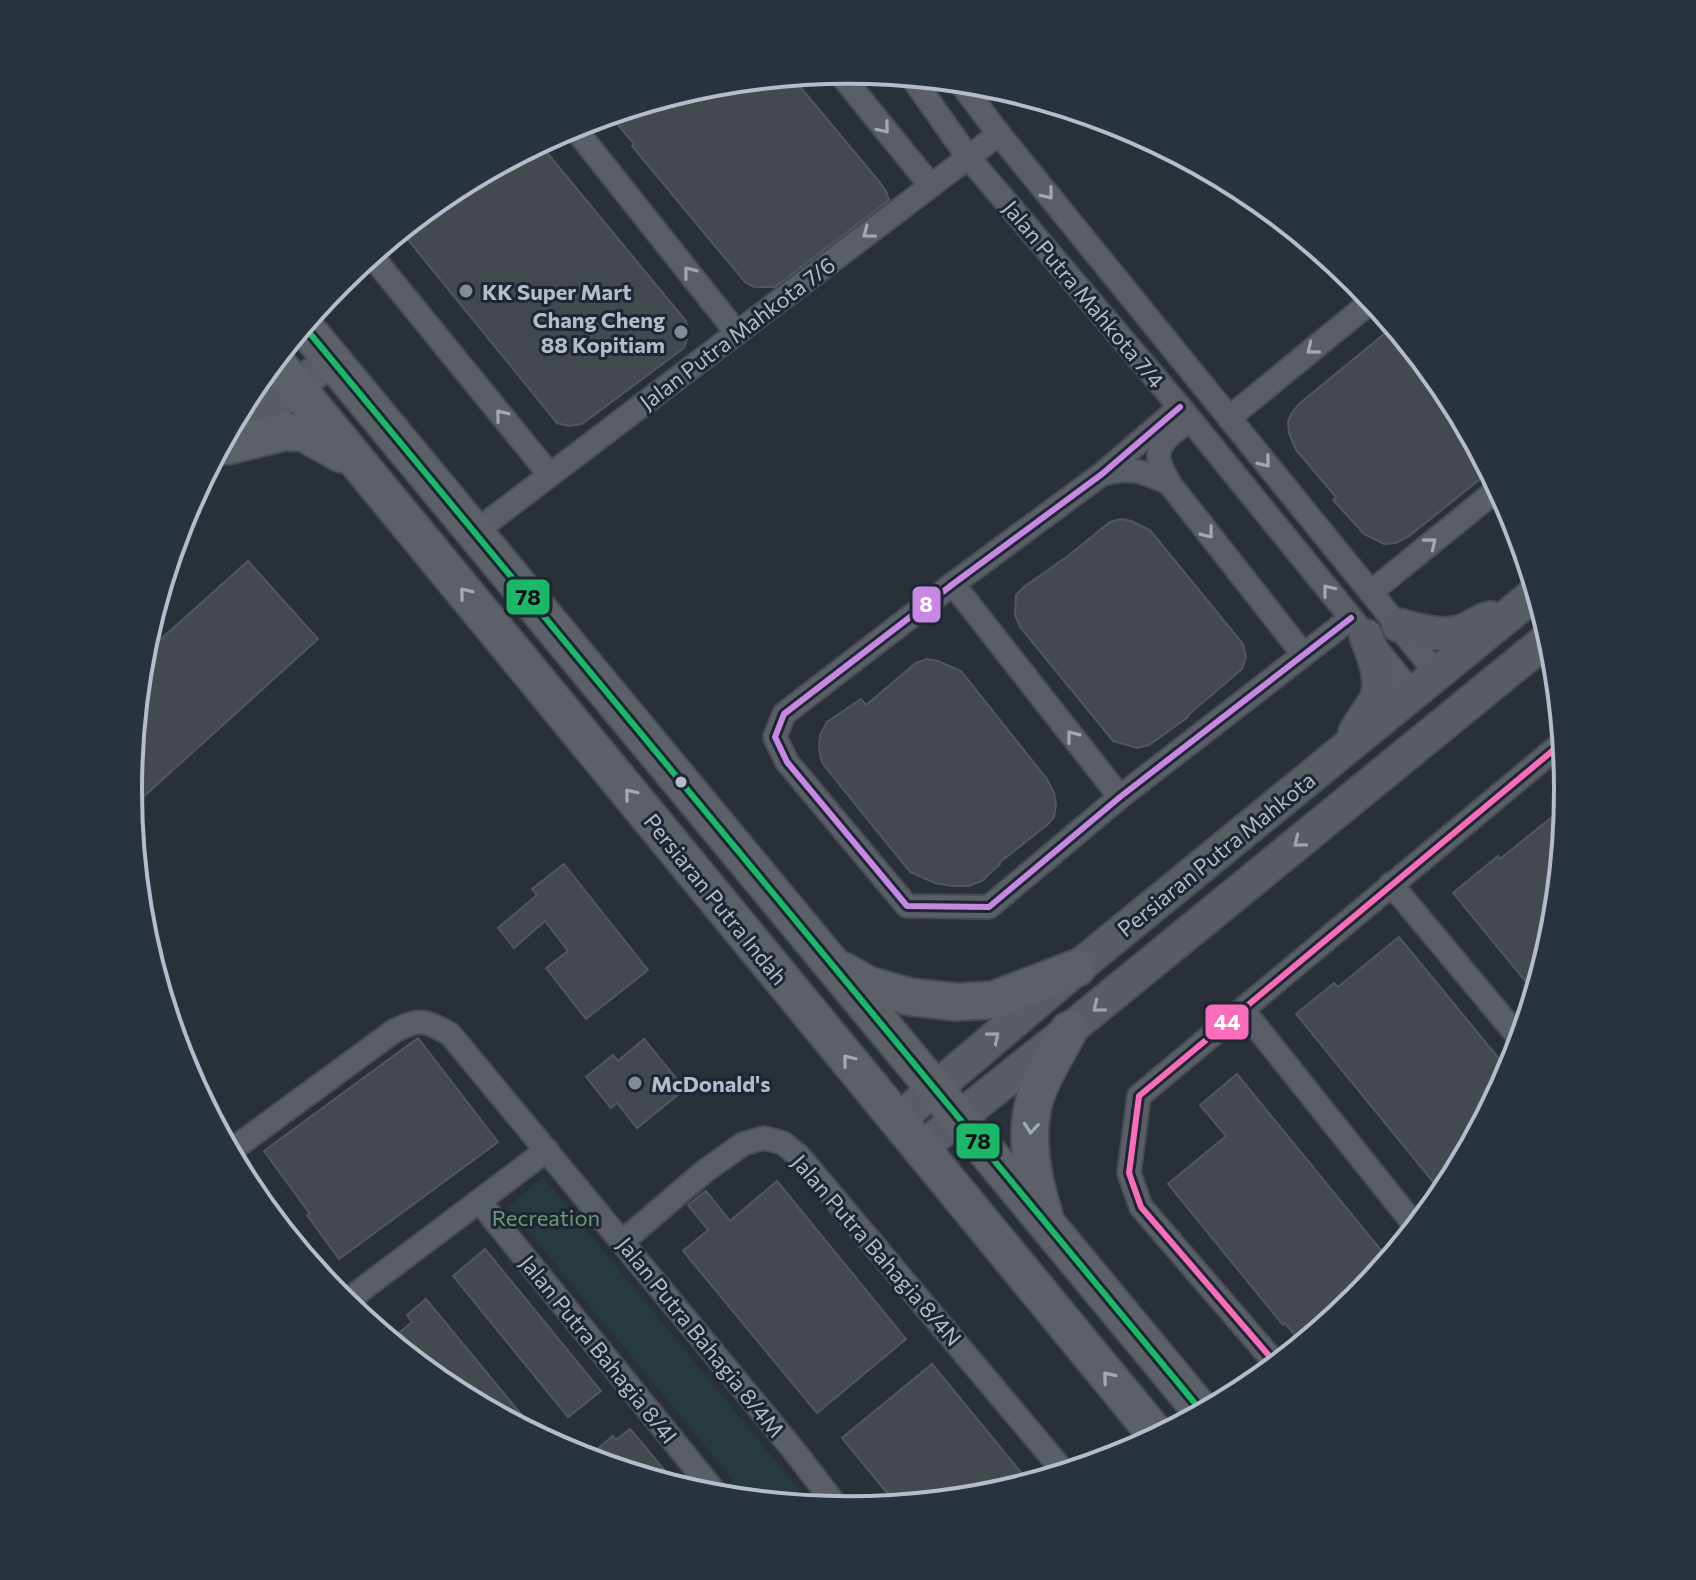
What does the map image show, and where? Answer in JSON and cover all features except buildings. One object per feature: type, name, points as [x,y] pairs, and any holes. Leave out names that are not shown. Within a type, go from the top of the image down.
[{"type":"main road","points":[[310,333],[1195,1404]]},
{"type":"main road","name":"Persiaran Putra Indah","points":[[285,374],[1150,1427]]},
{"type":"main road","points":[[231,448],[284,432],[304,433],[361,466]]},
{"type":"main road","points":[[834,966],[868,985],[910,997],[956,1002],[993,1000],[1077,968]]},
{"type":"main road","points":[[1047,1225],[1035,1187],[1030,1145],[1032,1121],[1035,1096],[1069,1030]]},
{"type":"street","points":[[849,84],[931,186]]},
{"type":"street","name":"Jalan Putra Mahkota 7/4","points":[[920,88],[968,157],[1185,414],[1359,627],[1430,689]]},
{"type":"street","name":"Jalan Putra Mahkota 7/4","points":[[970,95],[1398,625],[1430,689]]},
{"type":"street","name":"Jalan Putra Mahkota 7/6","points":[[475,532],[999,134]]},
{"type":"street","points":[[581,137],[737,333]]},
{"type":"street","points":[[378,264],[550,475]]},
{"type":"street","points":[[1229,418],[1363,308]]},
{"type":"street","points":[[251,414],[285,374],[331,359]]},
{"type":"street","points":[[1185,414],[953,584],[784,714],[775,737],[787,762],[907,906],[989,907],[1120,797],[1303,654],[1359,627],[1373,654],[1379,681],[1376,698],[1345,749]]},
{"type":"street","points":[[1185,414],[1166,439],[1158,457],[1169,483],[1303,654]]},
{"type":"street","points":[[1102,474],[1117,470],[1141,470],[1169,483]]},
{"type":"street","points":[[1371,592],[1489,496]]},
{"type":"street","points":[[953,584],[1120,797]]},
{"type":"street","name":"Persiaran Putra Mahkota","points":[[898,1120],[1077,968],[1345,749],[1430,689],[1528,599]]},
{"type":"street","points":[[1398,625],[1449,634],[1463,631],[1482,620],[1510,613]]},
{"type":"street","points":[[1360,793],[1379,762],[1412,732],[1430,689],[1526,644],[1538,642]]},
{"type":"street","name":"Persiaran Putra Mahkota","points":[[920,1149],[1539,646]]},
{"type":"street","points":[[1269,1356],[1141,1207],[1129,1173],[1139,1096],[1391,884],[1553,760]]},
{"type":"street","points":[[1391,884],[1512,1029]]},
{"type":"street","points":[[1243,1010],[1409,1218]]},
{"type":"street","name":"Jalan Putra Bahagia 8/4M","points":[[238,1145],[394,1031],[416,1021],[450,1034],[828,1495]]},
{"type":"street","name":"Jalan Putra Bahagia 8/4N","points":[[622,1242],[705,1171],[743,1144],[764,1138],[783,1143],[799,1156],[1058,1464]]},
{"type":"street","points":[[355,1295],[547,1150]]},
{"type":"street","name":"Jalan Putra Bahagia 8/4I","points":[[479,1201],[706,1481]]},
{"type":"green space","name":"Recreation","points":[[543,1177],[802,1494],[739,1487],[508,1207]]},
{"type":"transit line","name":"78","points":[[310,333],[1196,1404]]},
{"type":"transit line","name":"8","points":[[1180,407],[1102,474],[784,714],[775,737],[787,762],[907,906],[989,907],[1120,797],[1351,618]]},
{"type":"transit line","name":"44","points":[[1269,1356],[1141,1207],[1129,1173],[1139,1096],[1552,751]]},
{"type":"place","name":"KK Super Mart","points":[[466,291]]},
{"type":"place","name":"Chang Cheng 88 Kopitiam","points":[[681,332]]},
{"type":"place","name":"McDonald's","points":[[635,1083]]}]
